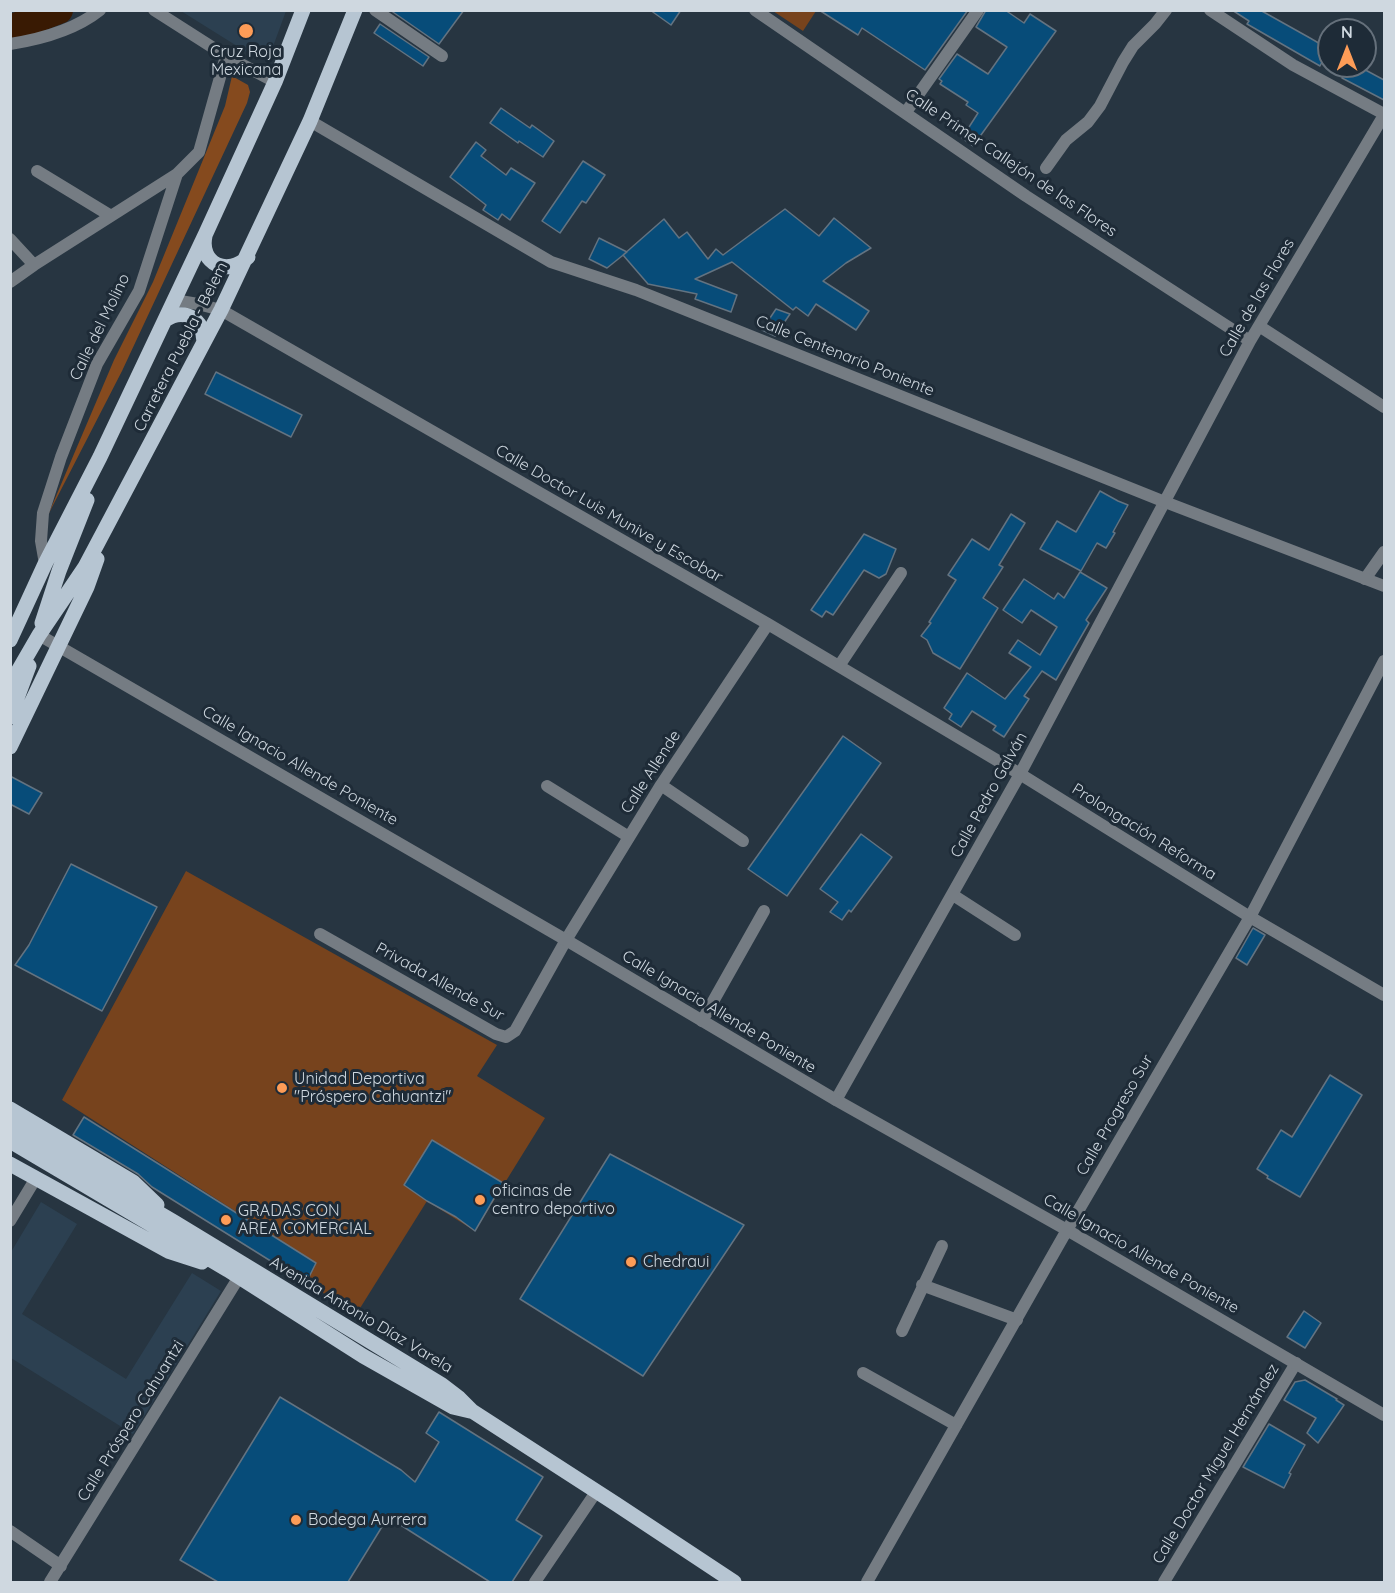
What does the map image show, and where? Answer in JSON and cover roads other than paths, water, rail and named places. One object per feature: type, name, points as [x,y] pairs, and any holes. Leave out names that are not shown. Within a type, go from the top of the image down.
[{"type":"main road","name":"Carretera Puebla - Belem","points":[[11,639],[45,564],[100,457],[206,233],[275,82],[303,10]]},
{"type":"main road","name":"Carretera Puebla - Belem","points":[[10,685],[102,537],[221,310],[248,257],[310,121],[355,10]]},
{"type":"main road","points":[[206,233],[204,247],[210,259],[215,263],[228,268],[236,266],[248,257]]},
{"type":"main road","points":[[165,320],[178,314],[192,318],[202,328],[204,342]]},
{"type":"main road","points":[[10,717],[59,571],[82,515],[100,457]]},
{"type":"main road","points":[[10,747],[90,579],[102,537]]},
{"type":"main road","points":[[10,1109],[133,1182],[174,1222]]},
{"type":"main road","name":"Avenida Antonio Díaz Varela","points":[[10,1126],[174,1222],[442,1385],[472,1411],[734,1582]]},
{"type":"main road","name":"Avenida Antonio Díaz Varela","points":[[10,1142],[234,1273],[363,1356],[453,1407],[472,1411]]},
{"type":"main road","points":[[10,1164],[168,1251],[234,1273]]},
{"type":"street","points":[[10,44],[37,39],[76,25],[86,21],[100,10]]},
{"type":"street","points":[[154,10],[226,56],[275,82]]},
{"type":"street","name":"Calle Primer Callejón de las Flores","points":[[755,10],[1026,196],[1250,341]]},
{"type":"street","points":[[906,112],[978,10]]},
{"type":"street","points":[[1046,168],[1066,140],[1088,122],[1100,106],[1133,46],[1166,10]]},
{"type":"street","points":[[1210,10],[1293,65],[1384,114]]},
{"type":"street","points":[[376,11],[442,56]]},
{"type":"street","name":"Calle del Molino","points":[[10,282],[177,174],[199,152],[226,56]]},
{"type":"street","name":"Calle de las Flores","points":[[1165,502],[1250,341],[1384,114]]},
{"type":"street","name":"Calle Centenario Poniente","points":[[310,121],[550,261],[636,290],[1165,502],[1384,586]]},
{"type":"street","points":[[37,171],[111,216]]},
{"type":"street","name":"Calle del Molino","points":[[45,564],[41,541],[43,513],[61,457],[97,364],[139,291],[177,174]]},
{"type":"street","points":[[10,239],[34,265]]},
{"type":"street","name":"Calle Doctor Luis Munive y Escobar","points":[[174,300],[221,310],[768,624],[1020,774]]},
{"type":"street","points":[[1259,326],[1384,407]]},
{"type":"street","name":"Calle Pedro Galván","points":[[836,1100],[1020,774],[1165,502]]},
{"type":"street","points":[[1365,579],[1384,552]]},
{"type":"street","points":[[838,666],[901,573]]},
{"type":"street","name":"Calle Allende","points":[[566,940],[661,785],[768,624]]},
{"type":"street","name":"Calle Ignacio Allende Poniente","points":[[39,635],[566,940],[836,1100],[1067,1230],[1384,1415]]},
{"type":"street","name":"Calle Progreso Sur","points":[[867,1582],[1067,1230],[1250,917],[1384,661]]},
{"type":"street","name":"Prolongación Reforma","points":[[1020,774],[1250,917],[1384,995]]},
{"type":"street","points":[[661,785],[743,841]]},
{"type":"street","points":[[547,786],[629,837]]},
{"type":"street","points":[[953,895],[1015,935]]},
{"type":"street","points":[[702,1021],[765,911]]},
{"type":"street","name":"Privada Allende Sur","points":[[320,934],[496,1034],[506,1037],[515,1031],[566,940]]},
{"type":"street","points":[[10,1221],[36,1178]]},
{"type":"street","points":[[902,1331],[942,1246]]},
{"type":"street","name":"Calle Próspero Cahuantzi","points":[[50,1582],[234,1273]]},
{"type":"street","points":[[922,1285],[1017,1320]]},
{"type":"street","name":"Calle Doctor Miguel Hernández","points":[[1164,1582],[1296,1363]]},
{"type":"street","points":[[863,1373],[956,1425]]},
{"type":"street","points":[[535,1582],[596,1492]]},
{"type":"street","points":[[10,1531],[61,1566]]},
{"type":"waterway","points":[[10,29],[59,10]]},
{"type":"place","name":"Cruz Roja Mexicana","points":[[246,31]]},
{"type":"place","name":"Unidad Deportiva \"Próspero Cahuantzi\"","points":[[282,1088]]},
{"type":"place","name":"oficinas de centro deportivo","points":[[480,1200]]},
{"type":"place","name":"GRADAS CON AREA COMERCIAL","points":[[226,1220]]},
{"type":"place","name":"Chedraui","points":[[631,1262]]},
{"type":"place","name":"Bodega Aurrera","points":[[296,1520]]}]
